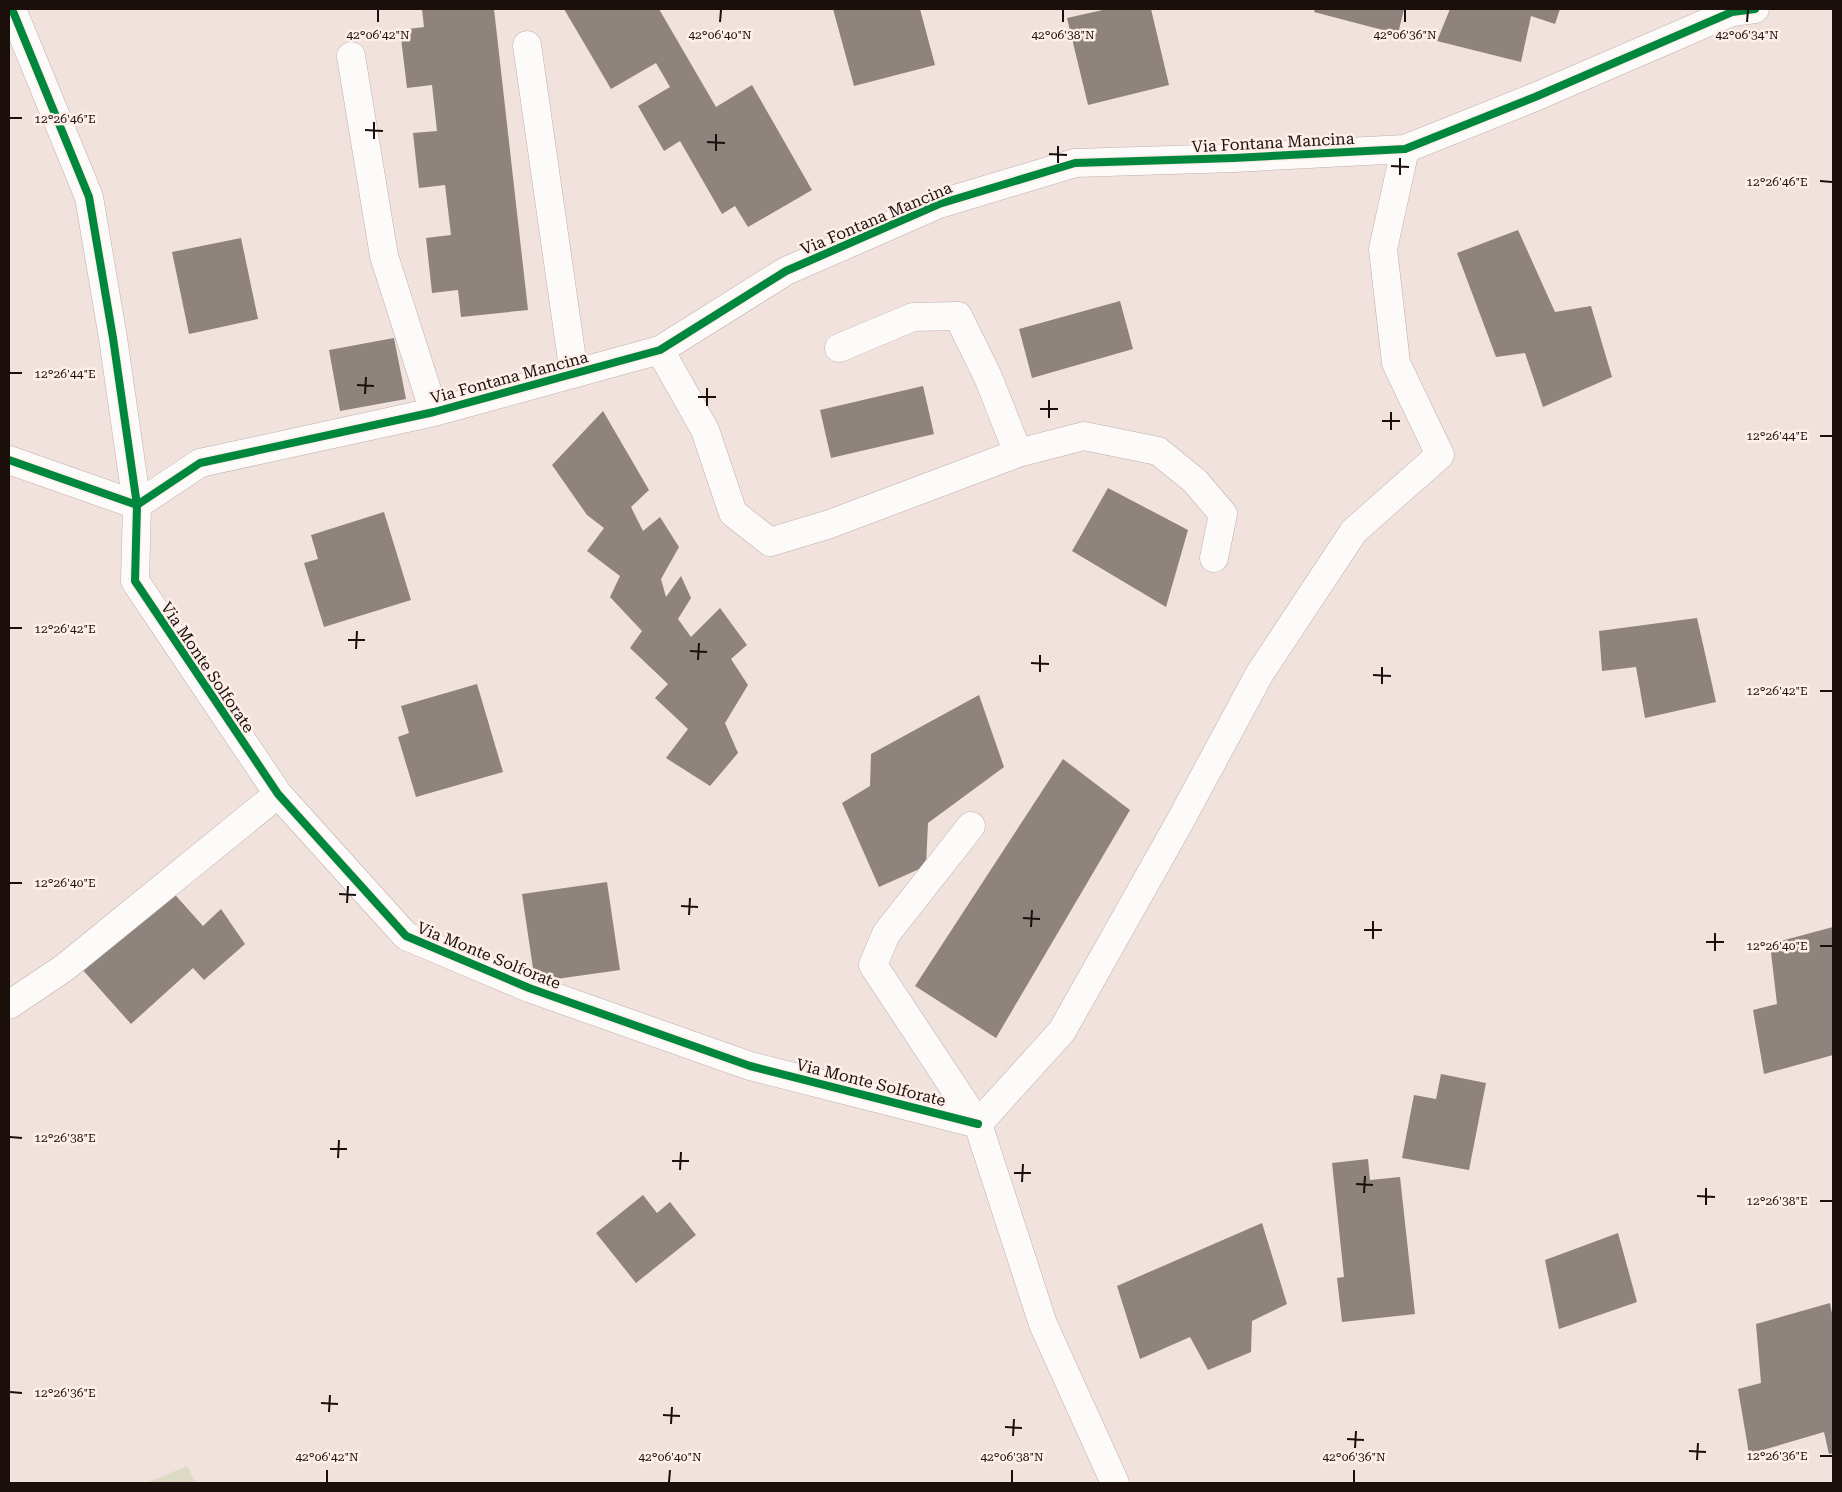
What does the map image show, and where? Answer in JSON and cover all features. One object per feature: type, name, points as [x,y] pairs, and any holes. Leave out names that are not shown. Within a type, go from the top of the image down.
[{"type":"street","name":"Via Monte Solforate","points":[[12,9],[90,197],[137,505],[135,581],[278,794],[406,936],[529,988],[750,1066],[978,1124]]},
{"type":"street","name":"Via Fontana Mancina","points":[[137,505],[200,463],[434,412],[660,350],[786,271],[939,204],[1075,164],[1405,149],[1535,97],[1737,10]]},
{"type":"street","points":[[527,45],[574,374]]},
{"type":"street","points":[[351,56],[384,256],[434,412]]},
{"type":"street","points":[[978,1124],[1062,1032],[1260,673],[1354,531],[1440,455],[1396,363],[1383,249],[1405,149]]},
{"type":"street","points":[[839,348],[913,318],[958,316],[988,376],[1018,453]]},
{"type":"street","points":[[660,350],[706,430],[733,513],[770,542],[830,524],[1018,453],[1084,436],[1158,451],[1195,482],[1223,514],[1214,558]]},
{"type":"street","points":[[9,460],[137,505]]},
{"type":"street","points":[[9,1005],[64,968],[278,794]]},
{"type":"street","points":[[971,826],[886,934],[873,965],[978,1124],[1043,1324],[1115,1483]]},
{"type":"shaded area","points":[[187,1466],[196,1483],[146,1483]]},
{"type":"building","points":[[422,9],[494,9],[528,310],[461,317],[458,290],[432,293],[426,238],[451,235],[445,185],[419,188],[413,133],[437,131],[432,85],[407,88],[400,30],[424,27]]},
{"type":"building","points":[[564,9],[659,9],[716,107],[752,85],[812,190],[748,227],[735,206],[722,214],[680,141],[664,151],[638,106],[670,87],[656,63],[611,89]]},
{"type":"building","points":[[833,9],[920,9],[935,65],[854,86]]},
{"type":"building","points":[[1107,9],[1151,9],[1169,85],[1088,105],[1067,18]]},
{"type":"building","points":[[1315,9],[1404,9],[1398,34],[1314,12]]},
{"type":"building","points":[[1450,9],[1560,9],[1555,24],[1531,16],[1521,62],[1437,41]]},
{"type":"building","points":[[1518,230],[1555,312],[1591,306],[1612,377],[1543,407],[1525,353],[1496,357],[1457,253]]},
{"type":"building","points":[[241,238],[258,319],[189,334],[172,252]]},
{"type":"building","points":[[1120,301],[1133,349],[1032,378],[1019,329]]},
{"type":"building","points":[[394,338],[406,399],[340,411],[329,350]]},
{"type":"building","points":[[923,386],[934,434],[831,458],[820,410]]},
{"type":"building","points":[[603,411],[649,490],[631,507],[643,531],[660,517],[679,547],[661,579],[666,597],[681,576],[691,598],[678,619],[691,637],[720,608],[747,645],[731,659],[748,685],[725,723],[738,753],[710,786],[666,758],[688,729],[655,698],[668,684],[630,648],[642,631],[610,597],[620,576],[587,551],[604,528],[587,515],[552,465]]},
{"type":"building","points":[[1108,488],[1188,530],[1166,607],[1072,551]]},
{"type":"building","points":[[384,512],[411,600],[324,627],[304,563],[318,559],[311,535]]},
{"type":"building","points":[[1697,618],[1716,702],[1645,718],[1636,667],[1602,671],[1599,631]]},
{"type":"building","points":[[477,684],[503,772],[416,797],[398,737],[409,733],[401,706]]},
{"type":"building","points":[[979,695],[1004,767],[928,823],[926,866],[879,887],[842,803],[870,786],[871,754]]},
{"type":"building","points":[[1063,759],[1130,810],[996,1038],[915,986]]},
{"type":"building","points":[[607,882],[620,970],[535,982],[522,894]]},
{"type":"building","points":[[169,888],[203,926],[221,909],[245,944],[204,980],[193,968],[131,1024],[81,968]]},
{"type":"building","points":[[1833,927],[1833,1055],[1764,1074],[1753,1010],[1777,1004],[1770,944]]},
{"type":"building","points":[[1441,1074],[1486,1083],[1469,1170],[1402,1158],[1414,1095],[1436,1099]]},
{"type":"building","points":[[1368,1159],[1370,1180],[1400,1177],[1415,1314],[1342,1322],[1337,1278],[1344,1277],[1332,1163]]},
{"type":"building","points":[[643,1195],[657,1213],[670,1202],[696,1235],[636,1283],[596,1233]]},
{"type":"building","points":[[1262,1223],[1287,1304],[1252,1321],[1251,1352],[1208,1370],[1190,1337],[1140,1359],[1117,1286]]},
{"type":"building","points":[[1618,1233],[1637,1302],[1559,1329],[1545,1260]]},
{"type":"building","points":[[1830,1303],[1833,1319],[1833,1453],[1829,1454],[1824,1432],[1749,1454],[1738,1389],[1761,1383],[1756,1324]]},
{"type":"cycle path","points":[[12,9],[89,197],[113,338],[137,505],[135,581],[278,794],[406,936],[529,988],[750,1066],[978,1124]]},
{"type":"cycle path","points":[[137,505],[200,463],[434,412],[660,350],[786,271],[939,204],[1075,163],[1234,158],[1405,149],[1535,97],[1732,12],[1755,9]]},
{"type":"cycle path","points":[[9,460],[137,505]]}]
